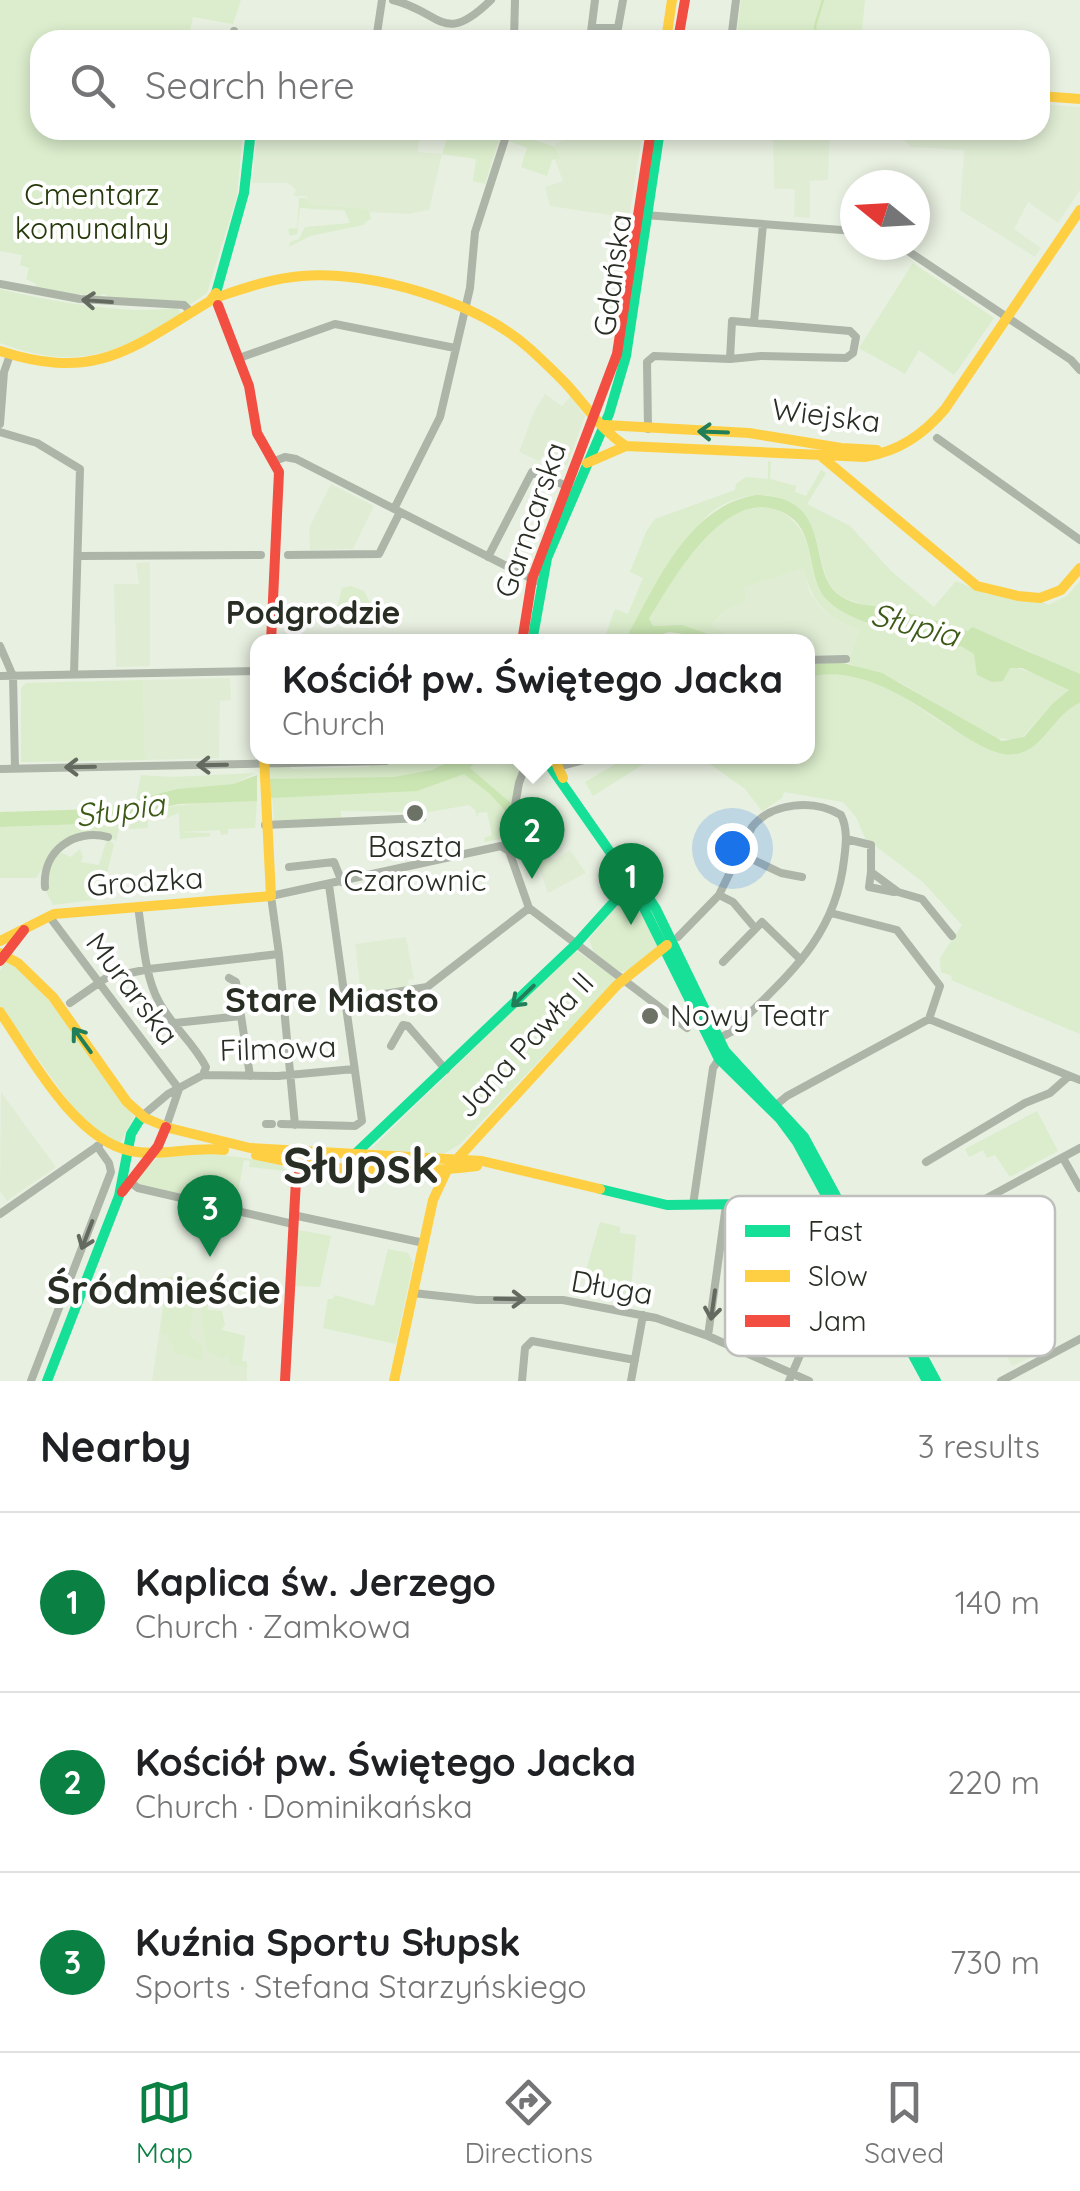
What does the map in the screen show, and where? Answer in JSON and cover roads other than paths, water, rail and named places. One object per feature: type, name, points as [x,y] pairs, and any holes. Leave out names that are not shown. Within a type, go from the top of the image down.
[{"type":"main road","points":[[668,30],[672,0]]},
{"type":"main road","points":[[680,30],[685,0]]},
{"type":"main road","points":[[1050,96],[1080,98]]},
{"type":"main road","points":[[249,140],[244,193],[216,299],[249,386],[255,428],[275,461],[280,481],[271,634]]},
{"type":"main road","name":"Gdańska","points":[[604,425],[626,356],[650,140]]},
{"type":"main road","name":"Gdańska","points":[[594,416],[621,336],[658,140]]},
{"type":"main road","points":[[1008,318],[1080,210]]},
{"type":"main road","points":[[5,353],[61,365],[101,361],[138,346],[216,299],[251,286],[309,275],[351,275],[388,283],[504,328],[576,392],[612,439],[626,446]]},
{"type":"main road","points":[[219,276],[251,286]]},
{"type":"main road","name":"Wiejska","points":[[587,463],[626,446],[822,456],[893,449],[915,439],[936,421],[1008,318]]},
{"type":"main road","name":"Garncarska","points":[[524,634],[536,580],[594,416]]},
{"type":"main road","name":"Wiejska","points":[[604,425],[749,433],[842,452]]},
{"type":"main road","name":"Garncarska","points":[[533,634],[536,580],[604,425]]},
{"type":"main road","points":[[748,452],[749,433]]},
{"type":"main road","points":[[842,452],[845,478]]},
{"type":"main road","points":[[822,456],[977,586],[1045,596],[1061,590],[1080,568]]},
{"type":"main road","points":[[264,764],[265,825],[280,868],[272,896]]},
{"type":"main road","points":[[554,764],[644,896]]},
{"type":"main road","points":[[554,764],[671,942],[719,1059],[736,1080],[774,1106]]},
{"type":"main road","points":[[356,1153],[583,943],[620,894],[626,873]]},
{"type":"main road","points":[[620,894],[644,896]]},
{"type":"main road","name":"Grodzka","points":[[0,941],[49,916],[272,896]]},
{"type":"main road","name":"Grodzka","points":[[2,956],[24,930]]},
{"type":"main road","points":[[671,942],[672,966],[714,1041],[774,1106],[831,1196]]},
{"type":"main road","name":"Jana Pawła II","points":[[433,1200],[463,1148],[623,979],[671,942]]},
{"type":"main road","points":[[2,956],[21,964],[37,979],[126,1101],[142,1116],[180,1132],[258,1149],[455,1159],[662,1204],[725,1204]]},
{"type":"main road","points":[[647,962],[672,966]]},
{"type":"main road","points":[[0,1012],[100,1144],[128,1151],[204,1146],[302,1166],[447,1170],[492,1164]]},
{"type":"main road","points":[[47,1381],[119,1196],[131,1134],[142,1116]]},
{"type":"main road","points":[[119,1196],[154,1151],[166,1127]]},
{"type":"main road","points":[[463,1148],[470,1161]]},
{"type":"main road","points":[[285,1381],[296,1180],[302,1166],[320,1152]]},
{"type":"main road","points":[[394,1381],[433,1200],[428,1170],[420,1160],[411,1157]]},
{"type":"main road","points":[[428,1170],[436,1159]]},
{"type":"main road","points":[[284,1162],[296,1180]]},
{"type":"main road","points":[[914,1356],[927,1381]]},
{"type":"main road","points":[[921,1356],[936,1381]]},
{"type":"street","points":[[378,30],[382,0]]},
{"type":"street","points":[[393,0],[453,24],[472,18],[491,0]]},
{"type":"street","points":[[514,30],[515,0]]},
{"type":"street","points":[[595,0],[592,28],[618,28],[623,0]]},
{"type":"street","points":[[732,30],[736,0]]},
{"type":"street","points":[[288,555],[379,554],[437,426],[470,288],[472,242],[505,140]]},
{"type":"street","points":[[642,214],[840,229]]},
{"type":"street","points":[[754,322],[762,224]]},
{"type":"street","points":[[921,260],[1080,370]]},
{"type":"street","points":[[0,284],[80,300],[184,305],[192,312]]},
{"type":"street","points":[[648,430],[651,357],[730,359],[846,358],[853,353],[856,337],[850,331],[732,321],[730,359]]},
{"type":"street","points":[[240,358],[335,324],[455,348]]},
{"type":"street","points":[[5,353],[0,428],[36,443],[80,469],[74,674]]},
{"type":"street","points":[[937,438],[1080,540]]},
{"type":"street","points":[[275,461],[292,458],[536,580]]},
{"type":"street","points":[[488,557],[532,472],[567,486]]},
{"type":"street","points":[[78,556],[260,554]]},
{"type":"street","points":[[0,646],[13,676],[14,768]]},
{"type":"street","points":[[815,660],[846,659]]},
{"type":"street","points":[[0,676],[250,671]]},
{"type":"street","points":[[0,769],[264,764]]},
{"type":"street","points":[[512,822],[527,764]]},
{"type":"street","points":[[671,942],[719,896],[754,823],[783,806],[834,810],[843,818],[846,839],[840,888],[817,940],[731,1032],[714,1041]]},
{"type":"street","points":[[265,825],[422,818]]},
{"type":"street","points":[[45,887],[46,869],[69,840],[85,834],[108,837]]},
{"type":"street","points":[[846,839],[871,845],[871,872],[898,892],[922,899],[952,936]]},
{"type":"street","points":[[296,1125],[272,896],[506,848],[530,908],[583,943],[687,1028]]},
{"type":"street","points":[[740,853],[781,873],[802,876]]},
{"type":"street","points":[[280,868],[334,862],[342,882]]},
{"type":"street","points":[[273,1124],[358,1125],[362,1116],[329,884]]},
{"type":"street","points":[[719,896],[733,902],[755,928]]},
{"type":"street","points":[[138,906],[157,998],[194,1044],[206,1068],[204,1075],[168,1094],[142,1116]]},
{"type":"street","points":[[347,1000],[426,987],[530,908]]},
{"type":"street","points":[[774,1106],[929,1020],[940,986],[892,927],[831,913]]},
{"type":"street","name":"Murarska","points":[[49,916],[182,1086]]},
{"type":"street","points":[[724,962],[762,922],[801,960]]},
{"type":"street","points":[[70,1003],[99,982],[149,969],[279,954]]},
{"type":"street","points":[[229,978],[236,982],[250,1076]]},
{"type":"street","points":[[175,1024],[242,1016]]},
{"type":"street","points":[[929,1020],[1080,1080]]},
{"type":"street","points":[[391,1046],[403,1025],[408,1026],[446,1070]]},
{"type":"street","points":[[693,1205],[713,1068],[719,1059]]},
{"type":"street","name":"Filmowa","points":[[204,1075],[293,1074],[354,1068]]},
{"type":"street","points":[[926,1162],[1025,1103],[1050,1093],[1069,1076]]},
{"type":"street","points":[[166,1127],[182,1086]]},
{"type":"street","points":[[171,1111],[180,1132]]},
{"type":"street","points":[[0,1214],[100,1144],[111,1174],[30,1381]]},
{"type":"street","points":[[992,1196],[1080,1148]]},
{"type":"street","points":[[1063,1158],[1080,1188]]},
{"type":"street","points":[[130,1182],[138,1188],[424,1243]]},
{"type":"street","points":[[708,1336],[725,1211]]},
{"type":"street","name":"Długa","points":[[413,1292],[477,1300],[563,1300],[643,1315],[725,1344]]},
{"type":"street","points":[[631,1381],[643,1315]]},
{"type":"street","points":[[1055,1352],[1080,1339]]},
{"type":"street","points":[[522,1381],[525,1348],[530,1341],[634,1360]]},
{"type":"street","name":"Długa","points":[[748,1356],[791,1377],[809,1381]]},
{"type":"street","points":[[1002,1381],[1048,1356]]},
{"type":"water","name":"Słupia","points":[[756,495],[782,499],[799,508],[816,538],[824,572],[842,597],[968,631],[972,627],[1080,674],[1080,703],[1030,749],[1002,753],[980,745],[871,682],[839,675],[815,676],[815,664],[839,662],[882,673],[1002,741],[1024,737],[1069,690],[1022,668],[1010,668],[1003,681],[992,682],[977,675],[974,654],[961,646],[950,650],[950,644],[885,629],[839,610],[817,584],[798,524],[780,511],[759,507],[739,512],[702,542],[649,619],[653,626],[682,625],[708,634],[628,634],[676,552],[711,515],[732,502]]},
{"type":"water","points":[[444,764],[473,764],[470,768],[513,805],[511,817],[464,774],[417,791],[271,798],[270,779],[394,777]]},
{"type":"water","name":"Słupia","points":[[257,775],[257,801],[179,804],[84,824],[0,827],[0,812],[98,809],[177,789],[233,784]]},
{"type":"waterway","points":[[816,30],[823,0]]},
{"type":"place","name":"Baszta Czarownic","points":[[415,813]]},
{"type":"place","name":"Kościół pw. Świętego Jacka","points":[[532,879]]},
{"type":"place","name":"Kaplica św. Jerzego","points":[[631,925]]},
{"type":"place","name":"Nowy Teatr","points":[[650,1016]]},
{"type":"place","name":"Kuźnia Sportu Słupsk","points":[[210,1257]]},
{"type":"district","name":"Podgrodzie","points":[[313,613]]},
{"type":"district","name":"Stare Miasto","points":[[332,1000]]},
{"type":"district","name":"Słupsk","points":[[361,1165]]},
{"type":"district","name":"Śródmieście","points":[[164,1290]]},
{"type":"park label","name":"Cmentarz komunalny","points":[[92,212]]}]
